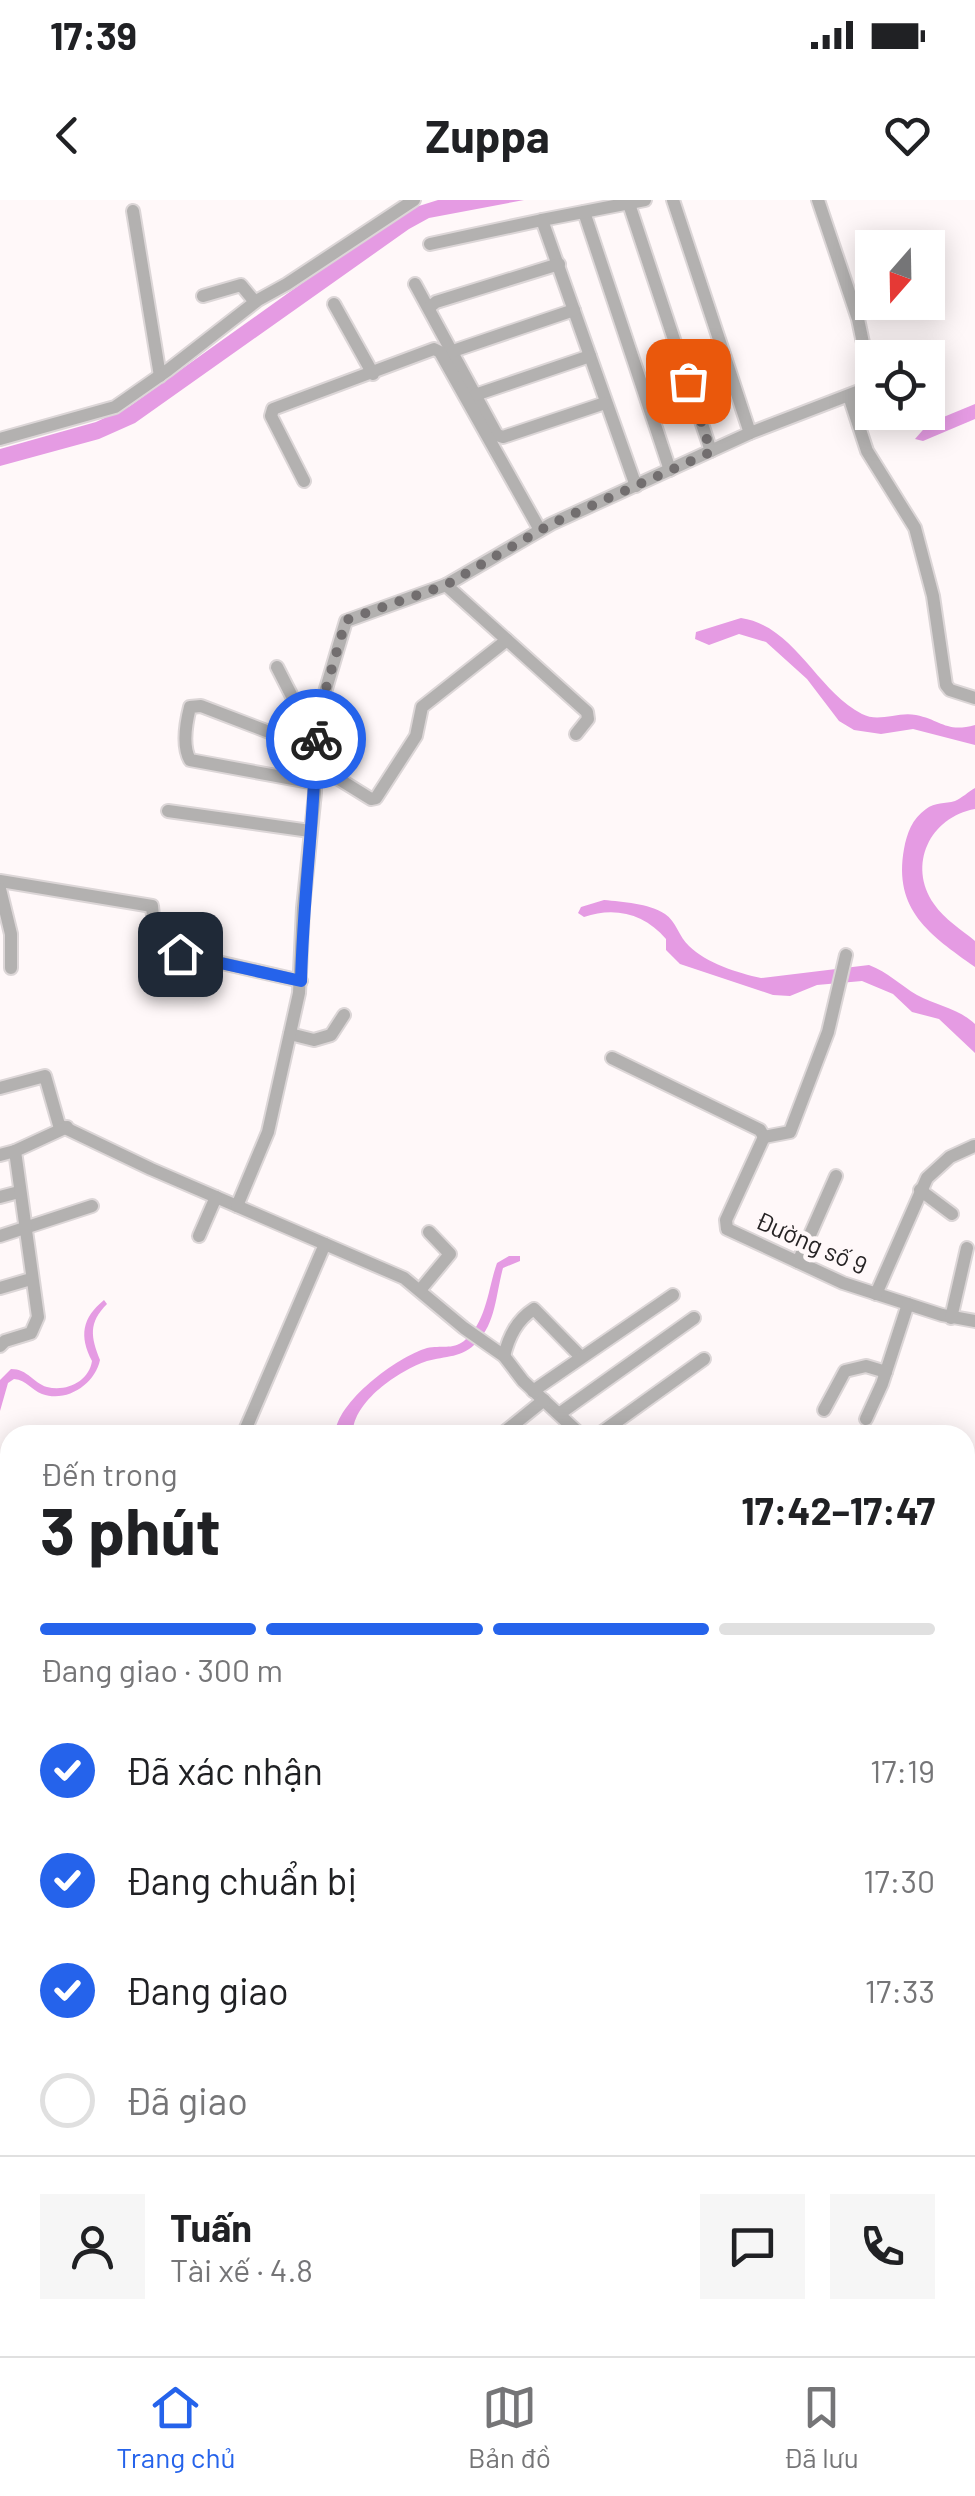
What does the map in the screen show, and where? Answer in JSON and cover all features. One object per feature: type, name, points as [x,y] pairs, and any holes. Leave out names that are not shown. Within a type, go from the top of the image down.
[{"type":"street","points":[[0,439],[115,406],[255,302],[414,200]]},
{"type":"street","points":[[430,244],[645,200]]},
{"type":"street","points":[[674,200],[750,434]]},
{"type":"street","points":[[237,1206],[268,1132],[301,981],[302,908],[316,765],[315,726],[346,620],[446,585],[540,530],[750,434],[862,392],[871,381],[858,319],[818,200]]},
{"type":"street","points":[[629,204],[711,452]]},
{"type":"street","points":[[133,211],[160,376]]},
{"type":"street","points":[[584,212],[670,470]]},
{"type":"street","points":[[542,220],[636,486]]},
{"type":"street","points":[[430,308],[436,302],[559,264]]},
{"type":"street","points":[[415,284],[497,434],[503,437],[605,402]]},
{"type":"street","points":[[202,296],[241,285],[255,302]]},
{"type":"street","points":[[334,304],[373,374]]},
{"type":"street","points":[[453,351],[574,310]]},
{"type":"street","points":[[304,481],[271,416],[272,410],[434,349],[440,352],[540,530]]},
{"type":"street","points":[[475,395],[590,356]]},
{"type":"street","points":[[849,396],[867,451],[914,528],[933,596],[946,685],[975,698]]},
{"type":"street","points":[[446,585],[587,712],[588,720],[576,734]]},
{"type":"street","points":[[316,765],[371,799],[376,798],[416,736],[422,708],[506,640]]},
{"type":"street","points":[[277,667],[304,720],[315,726]]},
{"type":"street","points":[[315,783],[190,760],[185,749],[190,706],[201,706],[316,750]]},
{"type":"street","points":[[168,811],[310,831]]},
{"type":"street","points":[[0,881],[152,906],[156,948],[301,981]]},
{"type":"street","points":[[1,895],[11,934],[11,968]]},
{"type":"street","name":"Đường số 9","points":[[846,959],[838,994],[790,1132],[764,1137],[726,1220],[727,1228],[843,1284],[952,1318],[975,1321]]},
{"type":"street","points":[[290,1034],[314,1040],[331,1035],[344,1016]]},
{"type":"street","points":[[612,1058],[760,1130],[764,1137]]},
{"type":"street","points":[[0,1088],[45,1076],[56,1122],[404,1278],[500,1354],[568,1425]]},
{"type":"street","points":[[0,1155],[67,1127]]},
{"type":"street","points":[[876,1294],[920,1190],[940,1165],[974,1146]]},
{"type":"street","points":[[2,1342],[31,1333],[38,1324],[15,1151]]},
{"type":"street","points":[[798,1262],[836,1176]]},
{"type":"street","points":[[920,1190],[952,1214]]},
{"type":"street","points":[[0,1197],[19,1192]]},
{"type":"street","points":[[199,1236],[216,1197]]},
{"type":"street","points":[[0,1236],[92,1206]]},
{"type":"street","points":[[421,1290],[450,1254],[429,1232]]},
{"type":"street","points":[[247,1425],[324,1244]]},
{"type":"street","points":[[952,1318],[968,1248]]},
{"type":"street","points":[[0,1288],[31,1279]]},
{"type":"street","points":[[511,1425],[582,1357],[672,1295]]},
{"type":"street","points":[[866,1420],[908,1304]]},
{"type":"street","points":[[500,1354],[514,1330],[534,1309],[582,1357]]},
{"type":"street","points":[[558,1414],[694,1318]]},
{"type":"street","points":[[612,1425],[704,1359]]},
{"type":"street","points":[[824,1410],[844,1370],[866,1366],[886,1372]]},
{"type":"shaded area","points":[[438,200],[524,200],[429,218],[135,423],[99,439],[0,466],[0,449],[96,422],[130,406],[403,211]]},
{"type":"shaded area","points":[[975,404],[975,419],[923,441],[915,439],[923,430],[945,430],[945,416]]},
{"type":"shaded area","points":[[741,618],[776,633],[831,690],[862,714],[909,714],[950,727],[975,725],[975,745],[913,729],[881,734],[854,730],[839,721],[807,679],[766,642],[739,634],[709,645],[695,639],[696,632]]},
{"type":"shaded area","points":[[975,788],[975,809],[959,814],[935,832],[923,859],[923,874],[934,904],[975,941],[975,967],[943,944],[918,919],[904,889],[902,870],[907,837],[917,817],[929,807],[955,801]]},
{"type":"shaded area","points":[[604,900],[658,910],[669,917],[696,952],[752,976],[869,965],[975,1024],[975,1053],[939,1019],[912,1012],[893,994],[862,981],[817,985],[790,996],[773,995],[680,964],[666,950],[666,939],[658,930],[639,918],[607,912],[584,917],[578,913],[581,907]]},
{"type":"shaded area","points":[[509,1256],[520,1256],[520,1261],[503,1268],[492,1317],[477,1342],[460,1354],[427,1361],[403,1372],[368,1400],[354,1425],[337,1425],[357,1395],[385,1371],[427,1348],[460,1344],[472,1333],[482,1315],[497,1263]]},
{"type":"shaded area","points":[[104,1300],[107,1304],[93,1330],[100,1360],[86,1384],[70,1394],[51,1396],[14,1379],[8,1383],[0,1411],[0,1380],[11,1369],[55,1388],[69,1386],[87,1374],[92,1361],[85,1343],[85,1328]]},
{"type":"way so far","points":[[316,739],[315,726],[346,620],[446,585],[551,524],[711,452],[688,381]]},
{"type":"route","points":[[180,954],[301,981],[302,908],[315,794],[316,739]]}]
